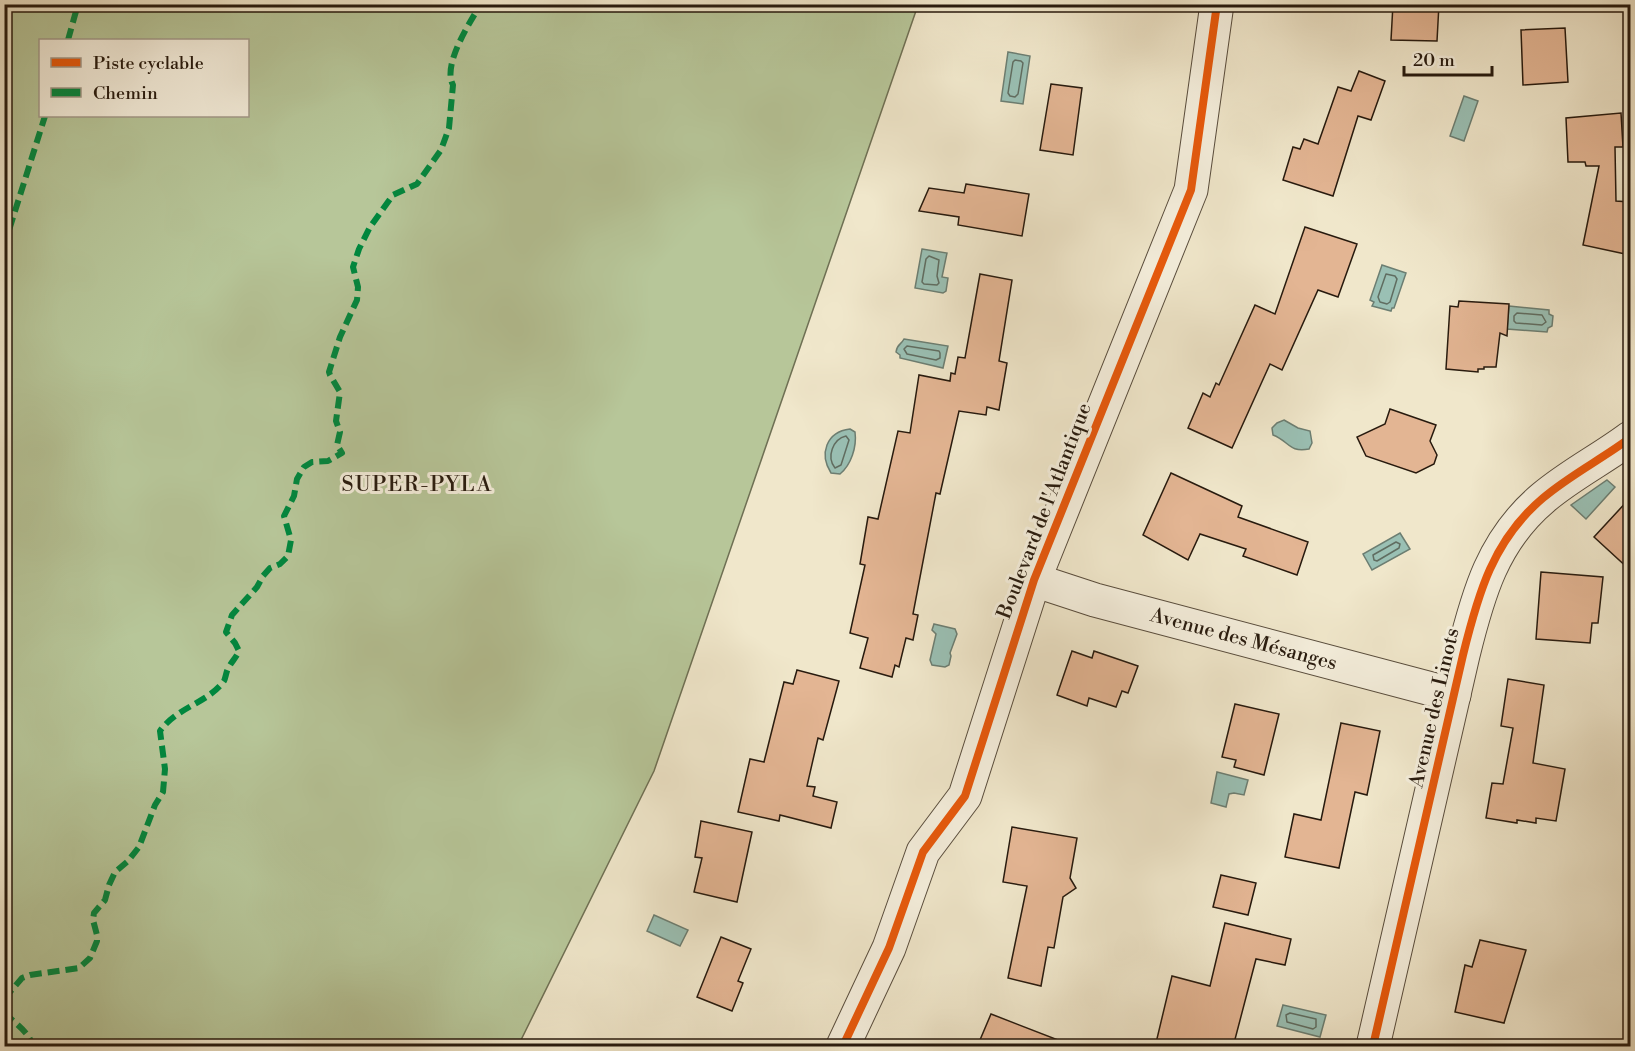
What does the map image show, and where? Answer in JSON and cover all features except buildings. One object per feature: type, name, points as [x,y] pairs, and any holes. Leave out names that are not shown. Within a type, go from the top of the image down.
[{"type":"street","name":"Boulevard de l'Atlantique","points":[[843,1047],[889,948],[923,852],[964,796],[1034,580],[1191,190],[1217,4]]},
{"type":"street","name":"Avenue des Linots","points":[[1373,1047],[1477,599],[1493,560],[1515,527],[1544,496],[1630,438]]},
{"type":"street","name":"Avenue des Mésanges","points":[[1034,580],[1095,600],[1454,695]]},
{"type":"green space","points":[[5,4],[918,5],[654,771],[518,1046],[5,1046]]},
{"type":"water","points":[[1008,52],[1030,56],[1023,104],[1001,101]]},
{"type":"water","points":[[1464,96],[1478,101],[1464,141],[1450,136]]},
{"type":"water","points":[[922,249],[947,253],[942,277],[948,278],[946,291],[943,293],[915,288]]},
{"type":"water","points":[[1382,265],[1406,273],[1391,311],[1372,306],[1374,302],[1370,300]]},
{"type":"water","points":[[1509,306],[1549,310],[1549,314],[1553,316],[1552,326],[1547,332],[1507,329]]},
{"type":"water","points":[[904,339],[948,346],[943,368],[900,358],[896,352]]},
{"type":"water","points":[[1284,420],[1298,428],[1310,431],[1312,443],[1309,449],[1293,448],[1273,435],[1272,428]]},
{"type":"water","points":[[850,429],[855,432],[855,438],[850,461],[840,474],[831,473],[827,466],[825,452],[827,445],[835,434]]},
{"type":"water","points":[[1607,480],[1615,487],[1586,519],[1571,505]]},
{"type":"water","points":[[1400,533],[1410,549],[1372,570],[1363,554]]},
{"type":"water","points":[[934,624],[955,629],[957,634],[950,653],[949,665],[945,667],[932,665],[930,660],[936,634],[932,630]]},
{"type":"water","points":[[1217,772],[1248,780],[1244,795],[1229,794],[1226,807],[1211,803]]},
{"type":"water","points":[[654,915],[688,930],[680,946],[647,931]]},
{"type":"water","points":[[1283,1005],[1326,1015],[1320,1037],[1277,1026]]},
{"type":"marked path","points":[[68,39],[78,4]]},
{"type":"marked path","points":[[4,999],[22,978],[79,968],[90,958],[97,941],[94,913],[105,900],[115,872],[139,847],[155,805],[163,792],[165,769],[160,731],[175,716],[210,695],[224,681],[239,651],[226,632],[232,615],[257,587],[270,568],[280,564],[288,556],[291,540],[284,516],[294,496],[297,479],[304,467],[312,462],[328,461],[342,453],[337,445],[340,432],[336,421],[340,392],[329,372],[340,337],[357,300],[358,287],[353,267],[370,227],[393,195],[417,184],[441,150],[449,128],[453,85],[451,66],[454,55],[464,32],[481,4]]},
{"type":"marked path","points":[[4,246],[45,117]]},
{"type":"marked path","points":[[4,1013],[25,1032],[33,1046]]},
{"type":"cycle path","points":[[843,1046],[889,948],[923,852],[965,796],[1034,580],[1191,190],[1217,4]]},
{"type":"cycle path","points":[[1373,1046],[1463,655],[1490,569],[1512,532],[1543,498],[1630,438]]},
{"type":"district","name":"SUPER-PYLA","points":[[417,485]]}]
